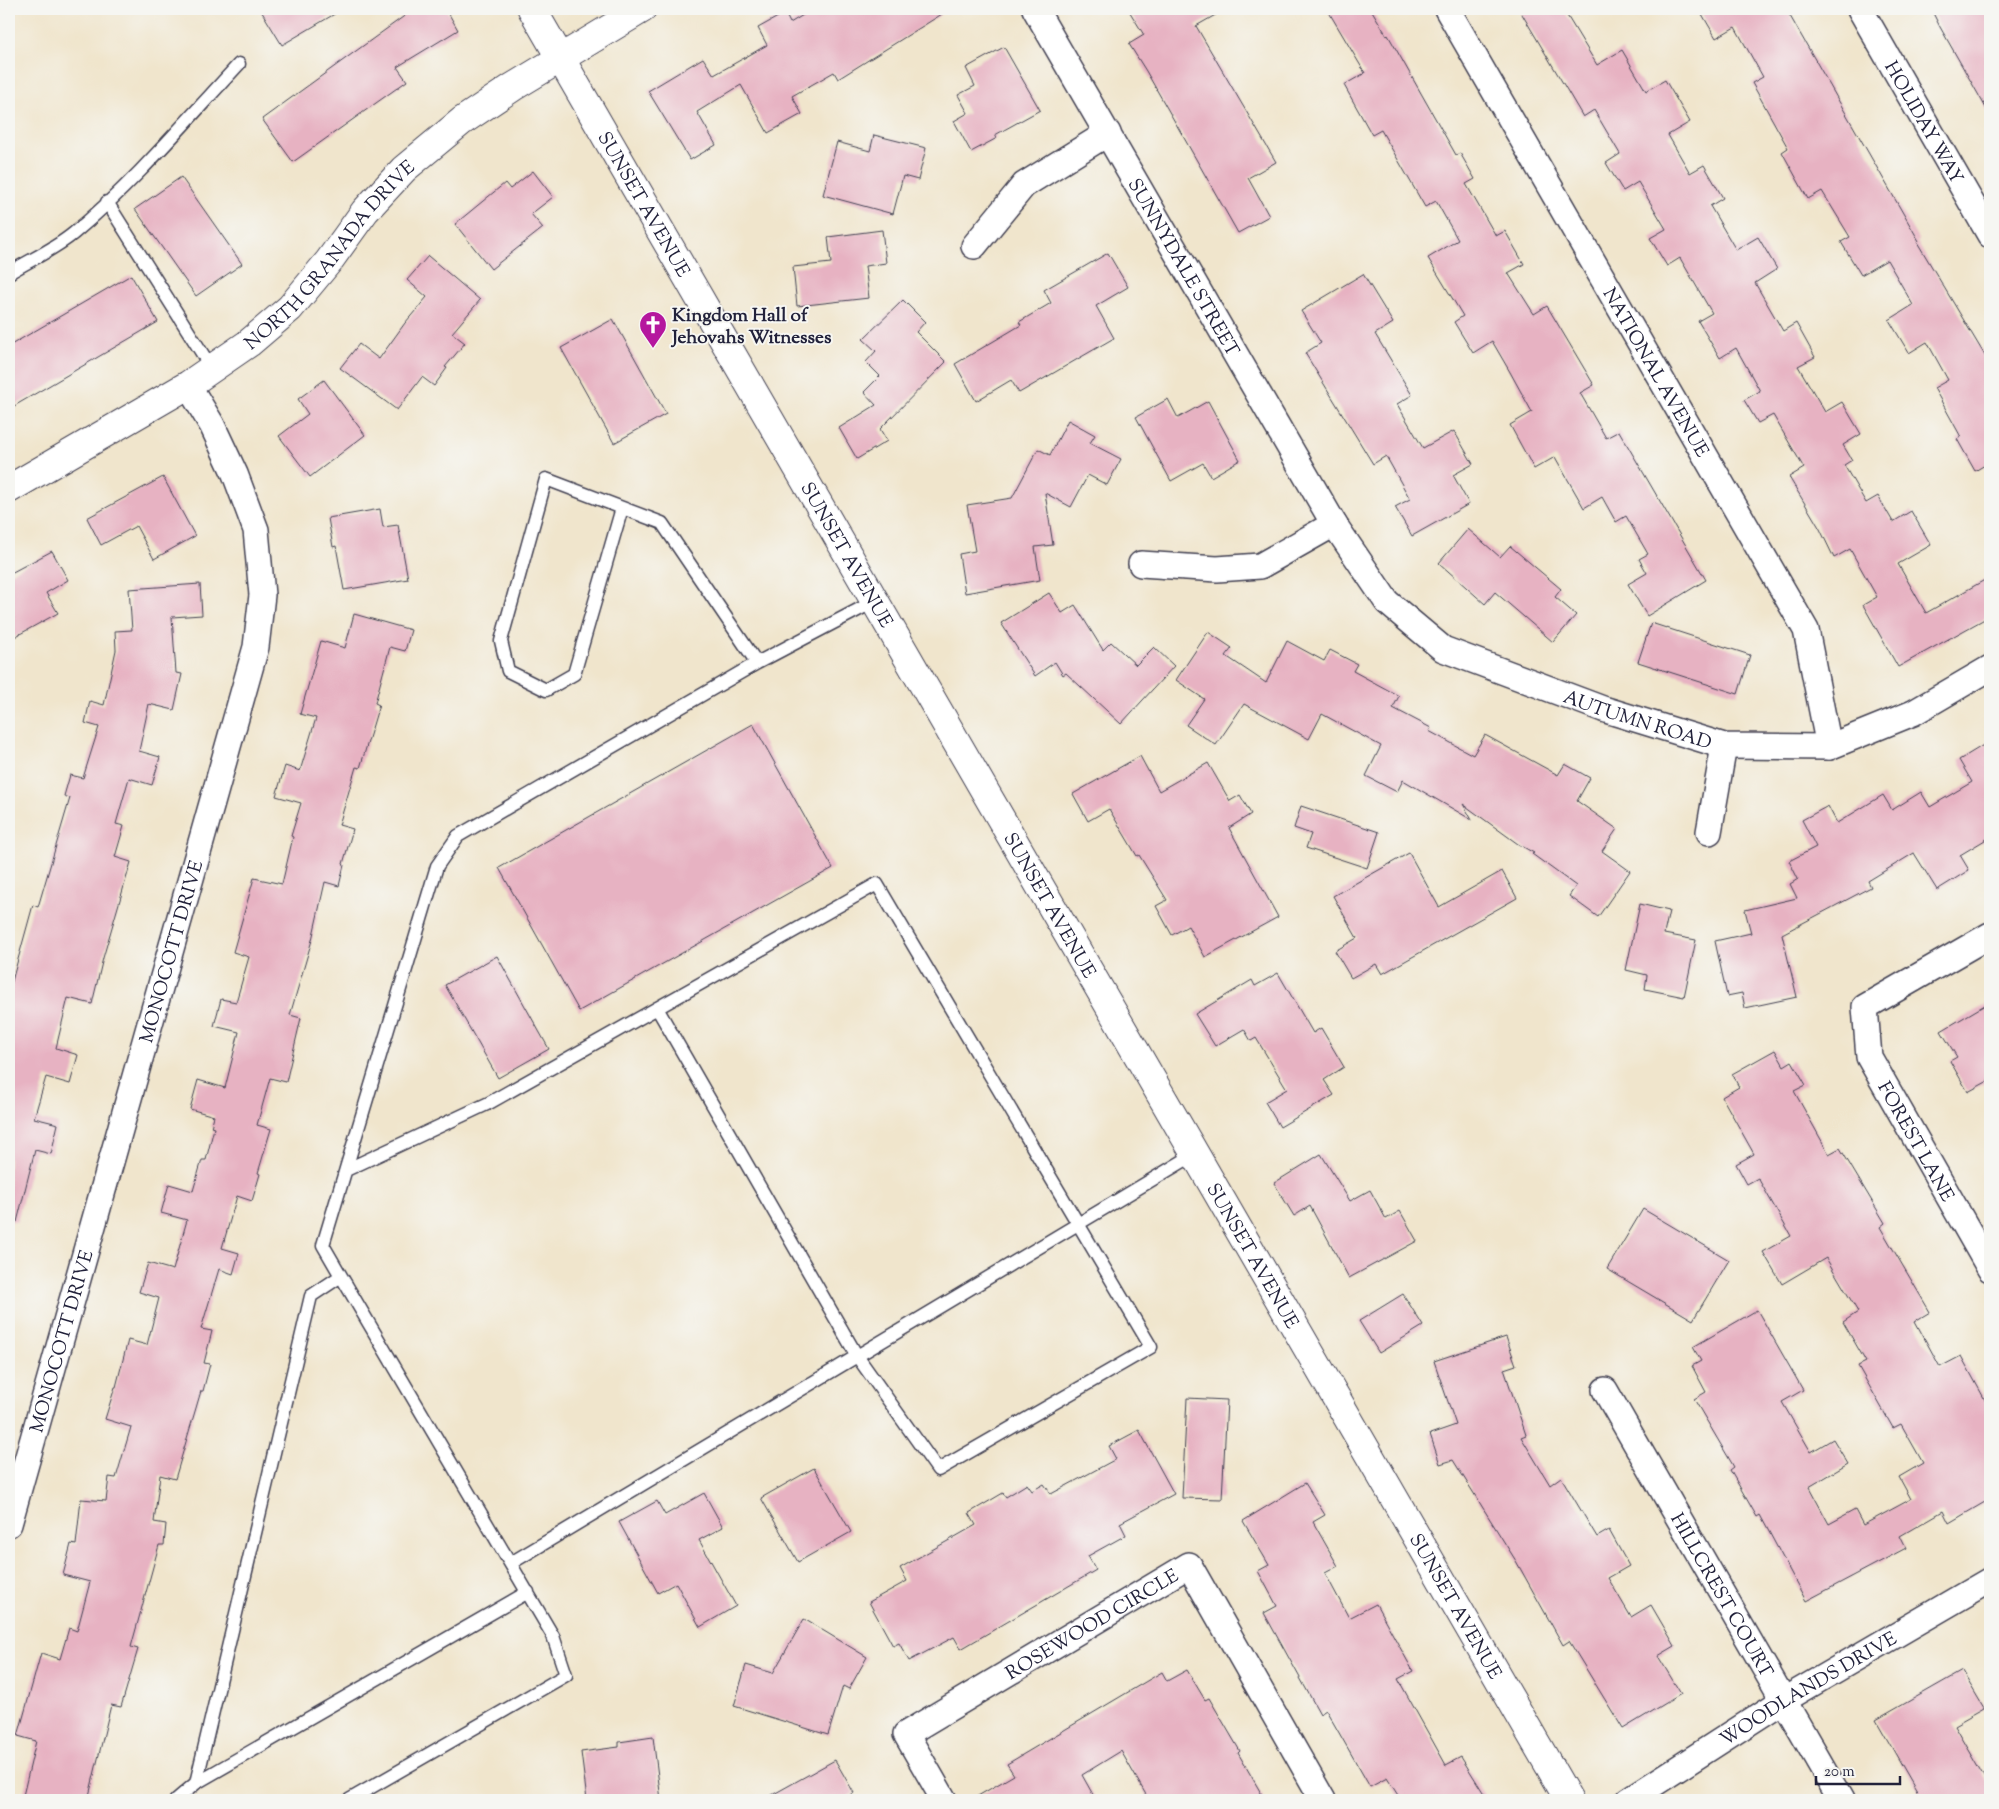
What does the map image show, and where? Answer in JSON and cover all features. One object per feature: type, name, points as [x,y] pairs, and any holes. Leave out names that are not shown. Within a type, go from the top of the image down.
[{"type":"main road","name":"SUNSET AVENUE","points":[[532,9],[1569,1800]]},
{"type":"main road","name":"NORTH GRANADA DRIVE","points":[[9,489],[188,385],[250,344],[290,308],[329,262],[365,211],[404,169],[462,121],[513,87],[642,9]]},
{"type":"street","name":"SUNNYDALE STREET","points":[[1034,9],[1108,133],[1334,524]]},
{"type":"street","name":"NATIONAL AVENUE","points":[[1447,9],[1806,630],[1829,747]]},
{"type":"street","name":"HOLIDAY WAY","points":[[1860,9],[1990,235]]},
{"type":"street","points":[[974,246],[1024,185],[1108,133]]},
{"type":"street","name":"MONOCOTT DRIVE","points":[[9,1524],[256,647],[262,595],[256,530],[236,474],[212,426],[188,385]]},
{"type":"street","points":[[1142,564],[1217,569],[1260,566],[1334,524]]},
{"type":"street","name":"AUTUMN ROAD","points":[[1334,524],[1387,602],[1443,649],[1603,709],[1724,746],[1829,747],[1913,713],[1990,668]]},
{"type":"street","points":[[1710,832],[1724,746]]},
{"type":"street","name":"FOREST LANE","points":[[1990,935],[1865,1007],[1869,1057],[1990,1269]]},
{"type":"street","name":"HILLCREST COURT","points":[[1605,1390],[1841,1800]]},
{"type":"street","name":"ROSEWOOD CIRCLE","points":[[944,1800],[906,1734],[1189,1565],[1323,1800]]},
{"type":"street","name":"WOODLANDS DRIVE","points":[[1629,1800],[1784,1700],[1990,1580]]},
{"type":"lane","points":[[9,273],[72,234],[107,202],[239,64]]},
{"type":"lane","points":[[107,202],[212,369]]},
{"type":"lane","points":[[622,508],[574,674],[546,690],[508,671],[501,641],[546,480],[662,522],[756,664]]},
{"type":"lane","points":[[349,1800],[566,1675],[553,1636],[323,1245],[436,866],[458,836],[756,664],[875,601]]},
{"type":"lane","points":[[346,1170],[489,1103],[657,1008],[877,884],[1151,1347],[938,1470],[857,1356],[657,1008]]},
{"type":"lane","points":[[511,1563],[1195,1154]]},
{"type":"lane","points":[[196,1783],[311,1296],[341,1276]]},
{"type":"lane","points":[[176,1800],[196,1783],[528,1592]]},
{"type":"building","points":[[260,9],[343,9],[282,45]]},
{"type":"building","points":[[414,9],[446,9],[458,30],[397,67],[407,81],[293,162],[262,119]]},
{"type":"building","points":[[813,9],[950,9],[838,79],[834,72],[792,96],[802,114],[768,133],[741,85],[697,112],[716,145],[690,160],[648,91],[703,58],[714,75],[767,45],[758,28],[785,13],[790,23]]},
{"type":"building","points":[[1128,9],[1226,9],[1196,26],[1276,162],[1248,178],[1269,216],[1238,233],[1129,44],[1144,35]]},
{"type":"building","points":[[1327,9],[1371,9],[1388,35],[1456,155],[1460,153],[1475,179],[1466,184],[1496,236],[1505,231],[1524,264],[1508,273],[1534,314],[1547,306],[1594,385],[1580,393],[1606,438],[1619,431],[1706,580],[1647,616],[1628,584],[1647,573],[1639,559],[1648,554],[1626,516],[1616,522],[1602,497],[1584,508],[1555,457],[1534,469],[1510,425],[1532,412],[1492,341],[1473,353],[1454,322],[1463,316],[1428,258],[1458,240],[1436,201],[1425,207],[1381,130],[1372,135],[1344,85],[1365,73]]},
{"type":"building","points":[[1519,9],[1563,9],[1597,65],[1622,50],[1646,91],[1665,80],[1690,122],[1668,135],[1690,173],[1704,165],[1723,198],[1710,206],[1736,250],[1758,237],[1777,269],[1755,283],[1783,331],[1796,323],[1815,357],[1798,366],[1825,412],[1842,402],[1861,434],[1843,445],[1852,460],[1844,465],[1866,503],[1878,496],[1893,522],[1911,511],[1931,545],[1898,564],[1926,613],[1990,577],[1990,616],[1898,667],[1863,605],[1877,597],[1850,549],[1834,558],[1820,529],[1789,477],[1804,468],[1773,415],[1758,423],[1744,400],[1760,391],[1736,348],[1720,358],[1698,321],[1712,313],[1680,258],[1667,266],[1650,238],[1666,229],[1638,182],[1623,191],[1606,163],[1620,154],[1594,110],[1583,117]]},
{"type":"building","points":[[1699,9],[1786,9],[1919,241],[1917,242],[1990,364],[1990,462],[1975,471],[1957,439],[1961,437],[1934,388],[1948,380],[1927,342],[1909,353],[1889,320],[1913,305],[1887,260],[1861,275],[1841,242],[1850,237],[1822,191],[1808,199],[1782,152],[1788,148],[1752,83],[1763,77],[1735,27],[1716,38]]},
{"type":"building","points":[[1931,9],[1990,9],[1990,115],[1940,27]]},
{"type":"building","points":[[1004,47],[1040,110],[995,135],[997,138],[971,152],[954,121],[968,113],[958,95],[975,86],[966,68]]},
{"type":"building","points":[[874,135],[926,148],[918,180],[903,176],[893,214],[823,195],[837,142],[870,151]]},
{"type":"building","points":[[533,171],[553,197],[531,214],[543,228],[491,269],[455,224],[505,183],[510,189]]},
{"type":"building","points":[[181,177],[242,264],[196,296],[135,209]]},
{"type":"building","points":[[882,230],[886,263],[865,266],[869,298],[797,306],[793,267],[831,263],[828,237]]},
{"type":"building","points":[[1108,253],[1128,287],[1096,306],[1114,338],[1019,393],[1011,380],[976,401],[955,364],[1021,325],[1019,322],[1051,303],[1044,290]]},
{"type":"building","points":[[428,256],[480,300],[452,333],[465,343],[445,367],[447,368],[434,386],[422,377],[397,410],[340,368],[359,344],[379,359],[427,297],[407,280]]},
{"type":"building","points":[[1363,274],[1393,323],[1375,334],[1412,395],[1397,404],[1423,448],[1454,431],[1473,464],[1453,475],[1469,504],[1412,536],[1395,507],[1410,499],[1386,456],[1373,464],[1305,353],[1321,343],[1301,311]]},
{"type":"building","points":[[131,275],[158,322],[9,409],[9,346]]},
{"type":"building","points":[[903,300],[925,322],[916,332],[946,362],[880,429],[887,441],[857,459],[839,428],[876,405],[864,392],[880,376],[866,362],[876,351],[863,339]]},
{"type":"building","points":[[613,319],[666,414],[614,443],[561,348]]},
{"type":"building","points":[[324,380],[365,435],[310,477],[279,436],[308,414],[298,399]]},
{"type":"building","points":[[1168,399],[1178,418],[1208,401],[1240,460],[1211,477],[1203,463],[1171,481],[1136,417]]},
{"type":"building","points":[[1068,420],[1095,435],[1090,443],[1121,459],[1107,485],[1088,475],[1071,507],[1045,493],[1053,545],[1035,547],[1040,580],[965,593],[959,554],[975,551],[967,505],[1012,498],[1038,449],[1050,455]]},
{"type":"building","points":[[163,477],[195,536],[154,559],[136,526],[101,545],[87,518]]},
{"type":"building","points":[[380,509],[383,527],[398,525],[408,579],[344,590],[336,546],[333,547],[328,518]]},
{"type":"building","points":[[1468,529],[1500,557],[1510,546],[1561,589],[1555,597],[1576,615],[1553,642],[1495,592],[1485,604],[1439,563]]},
{"type":"building","points":[[52,551],[68,580],[46,593],[58,613],[9,640],[9,574]]},
{"type":"building","points":[[200,584],[202,615],[172,617],[176,673],[182,674],[174,710],[149,704],[139,751],[160,757],[152,785],[129,778],[116,824],[124,826],[115,857],[131,862],[103,958],[92,1004],[68,998],[56,1048],[78,1055],[70,1084],[46,1077],[34,1118],[58,1124],[51,1154],[35,1150],[17,1222],[9,1221],[9,992],[33,905],[38,907],[70,798],[64,796],[70,775],[83,778],[99,727],[85,723],[90,701],[104,705],[116,650],[115,631],[132,630],[129,589]]},
{"type":"building","points":[[1049,593],[1062,613],[1075,605],[1103,650],[1111,642],[1136,665],[1154,647],[1174,666],[1121,724],[1066,673],[1063,675],[1055,662],[1035,676],[1001,623]]},
{"type":"building","points":[[354,614],[411,630],[405,651],[390,647],[375,703],[379,705],[360,768],[356,767],[339,825],[353,829],[339,886],[325,882],[312,940],[290,1015],[301,1018],[286,1082],[270,1078],[257,1125],[271,1129],[258,1173],[260,1174],[252,1201],[237,1196],[222,1248],[239,1253],[233,1274],[219,1269],[201,1329],[212,1331],[204,1363],[210,1364],[203,1391],[201,1391],[175,1479],[160,1475],[154,1522],[166,1524],[164,1545],[159,1545],[131,1647],[138,1649],[121,1707],[111,1705],[88,1800],[22,1800],[36,1741],[18,1736],[41,1653],[60,1659],[69,1628],[77,1631],[90,1582],[63,1575],[71,1544],[76,1545],[81,1499],[106,1501],[109,1477],[116,1478],[131,1427],[105,1419],[116,1387],[128,1340],[147,1345],[159,1298],[139,1292],[148,1263],[173,1270],[187,1220],[161,1213],[169,1184],[193,1191],[202,1160],[206,1160],[214,1128],[211,1127],[214,1116],[190,1109],[198,1080],[225,1088],[239,1032],[214,1026],[221,999],[236,1002],[249,957],[233,952],[254,878],[282,884],[293,837],[291,836],[301,803],[276,796],[285,766],[300,771],[316,718],[300,714],[321,641],[345,648]]},
{"type":"building","points":[[1651,623],[1750,655],[1738,694],[1638,662]]},
{"type":"building","points":[[1208,632],[1232,648],[1226,656],[1266,683],[1287,641],[1324,661],[1330,650],[1357,664],[1353,671],[1399,696],[1393,708],[1431,728],[1429,731],[1473,755],[1485,735],[1558,775],[1565,764],[1590,778],[1577,801],[1617,829],[1602,851],[1630,871],[1598,917],[1569,896],[1576,886],[1532,854],[1534,853],[1518,844],[1463,804],[1472,820],[1403,780],[1397,792],[1366,776],[1381,746],[1322,714],[1309,739],[1244,704],[1216,745],[1186,725],[1204,699],[1176,680]]},
{"type":"building","points":[[753,724],[833,868],[579,1011],[499,868]]},
{"type":"building","points":[[1990,741],[1990,837],[1960,855],[1969,870],[1937,890],[1914,853],[1868,881],[1871,887],[1782,934],[1797,997],[1745,1008],[1742,993],[1727,996],[1715,941],[1751,933],[1745,910],[1797,898],[1790,884],[1798,879],[1789,861],[1816,847],[1802,820],[1828,806],[1837,823],[1883,795],[1892,810],[1921,792],[1930,807],[1972,782],[1959,760]]},
{"type":"building","points":[[1140,756],[1159,791],[1208,763],[1230,801],[1240,795],[1251,814],[1229,828],[1278,917],[1205,957],[1188,926],[1172,935],[1156,906],[1167,900],[1139,855],[1137,856],[1109,809],[1088,821],[1073,794]]},
{"type":"building","points":[[1301,806],[1379,832],[1367,868],[1306,848],[1311,834],[1294,828]]},
{"type":"building","points":[[1409,853],[1439,907],[1502,871],[1517,898],[1382,974],[1376,964],[1351,978],[1335,951],[1357,938],[1333,896]]},
{"type":"building","points":[[1640,904],[1669,911],[1664,934],[1696,940],[1684,997],[1645,989],[1647,975],[1626,970]]},
{"type":"building","points":[[497,956],[549,1049],[498,1078],[445,985]]},
{"type":"building","points":[[1278,973],[1313,1033],[1321,1028],[1344,1067],[1324,1080],[1334,1095],[1280,1127],[1265,1102],[1287,1089],[1256,1038],[1251,1041],[1244,1029],[1215,1046],[1195,1014],[1252,980],[1255,986]]},
{"type":"building","points":[[1990,1002],[1990,1080],[1968,1092],[1950,1061],[1957,1057],[1941,1031]]},
{"type":"building","points":[[1775,1050],[1784,1066],[1792,1061],[1806,1085],[1794,1091],[1829,1154],[1840,1148],[1885,1223],[1880,1227],[1930,1312],[1915,1321],[1940,1367],[1961,1356],[1990,1409],[1990,1499],[1949,1523],[1943,1511],[1900,1536],[1906,1548],[1806,1601],[1760,1515],[1757,1517],[1730,1470],[1734,1467],[1694,1399],[1706,1392],[1692,1366],[1701,1361],[1693,1347],[1757,1310],[1803,1390],[1782,1402],[1811,1452],[1833,1439],[1848,1464],[1809,1487],[1829,1524],[1855,1510],[1863,1525],[1911,1499],[1899,1477],[1923,1463],[1901,1424],[1893,1428],[1858,1366],[1866,1362],[1843,1322],[1858,1312],[1826,1258],[1782,1284],[1763,1252],[1791,1236],[1758,1178],[1747,1184],[1736,1164],[1754,1154],[1722,1097],[1739,1087],[1732,1074]]},
{"type":"building","points":[[1321,1154],[1350,1201],[1370,1190],[1386,1219],[1400,1211],[1417,1241],[1349,1278],[1310,1206],[1294,1216],[1274,1183]]},
{"type":"building","points":[[1643,1209],[1729,1260],[1693,1320],[1607,1269]]},
{"type":"building","points":[[1403,1294],[1423,1326],[1379,1353],[1359,1321]]},
{"type":"building","points":[[1506,1337],[1516,1365],[1504,1369],[1526,1435],[1521,1437],[1550,1485],[1561,1477],[1597,1537],[1609,1530],[1629,1566],[1608,1578],[1631,1617],[1651,1605],[1675,1646],[1658,1656],[1681,1694],[1623,1729],[1569,1641],[1563,1645],[1516,1561],[1453,1460],[1440,1464],[1430,1434],[1456,1425],[1434,1361]]},
{"type":"building","points":[[1187,1398],[1227,1400],[1222,1499],[1182,1498]]},
{"type":"building","points":[[1139,1430],[1174,1494],[1120,1523],[1126,1535],[1088,1556],[1096,1570],[961,1649],[954,1637],[909,1661],[899,1643],[893,1646],[869,1602],[907,1581],[900,1568],[976,1525],[969,1513],[1003,1493],[1006,1497],[1027,1484],[1032,1491],[1044,1484],[1051,1494],[1116,1459],[1109,1446]]},
{"type":"building","points":[[814,1468],[851,1532],[798,1562],[761,1498]]},
{"type":"building","points":[[1305,1483],[1325,1515],[1313,1522],[1338,1566],[1325,1573],[1349,1618],[1376,1604],[1413,1671],[1398,1679],[1446,1765],[1461,1757],[1488,1800],[1401,1800],[1387,1778],[1370,1787],[1326,1710],[1320,1714],[1264,1613],[1277,1606],[1258,1571],[1269,1565],[1243,1521]]},
{"type":"building","points":[[704,1493],[723,1527],[699,1540],[736,1606],[700,1627],[676,1583],[658,1593],[619,1522],[657,1501],[665,1515]]},
{"type":"building","points":[[804,1619],[867,1657],[849,1689],[843,1686],[828,1735],[734,1706],[746,1665],[773,1673]]},
{"type":"building","points":[[1187,1670],[1205,1700],[1209,1698],[1240,1751],[1238,1753],[1265,1800],[1149,1800],[1121,1751],[1082,1775],[1096,1800],[971,1800],[1014,1775],[1007,1764],[1162,1672],[1167,1681]]},
{"type":"building","points":[[1962,1671],[1984,1708],[1954,1725],[1990,1787],[1990,1800],[1922,1800],[1876,1720]]},
{"type":"building","points":[[653,1737],[661,1800],[587,1800],[581,1752],[619,1747],[619,1742]]},
{"type":"building","points":[[835,1760],[854,1793],[841,1800],[763,1800]]},
{"type":"place","name":"Kingdom Hall of Jehovahs Witnesses","points":[[653,349]]}]
